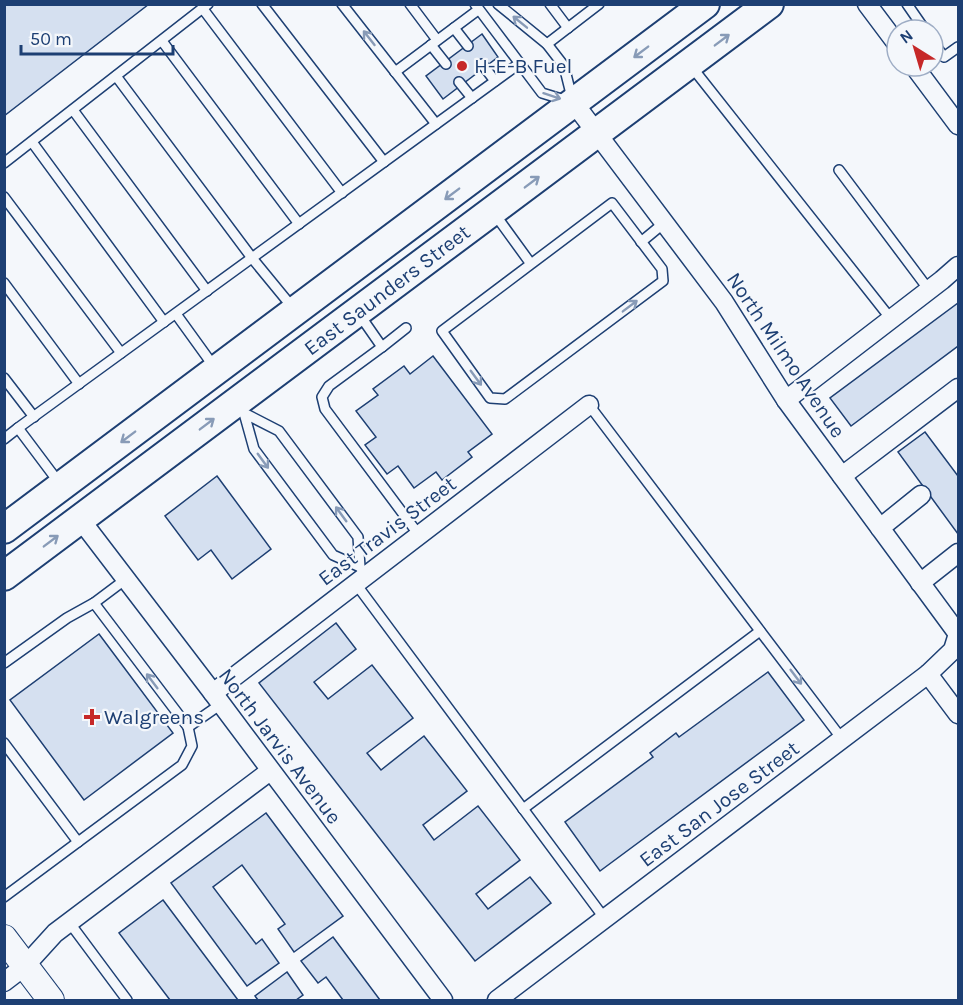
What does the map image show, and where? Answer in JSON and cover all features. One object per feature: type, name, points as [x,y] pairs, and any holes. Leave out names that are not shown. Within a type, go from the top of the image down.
[{"type":"main road","name":"East Saunders Street","points":[[4,529],[705,4]]},
{"type":"main road","name":"East Saunders Street","points":[[4,576],[80,519],[240,408],[357,312],[769,4]]},
{"type":"main road","points":[[240,408],[236,389],[247,371],[311,320],[306,304]]},
{"type":"main road","points":[[4,938],[51,1000]]},
{"type":"street","points":[[867,4],[885,28]]},
{"type":"street","points":[[923,78],[958,124]]},
{"type":"street","name":"North Milmo Avenue","points":[[573,103],[724,302],[786,400],[958,634]]},
{"type":"street","points":[[786,400],[958,266]]},
{"type":"street","points":[[842,476],[958,388]]},
{"type":"street","name":"East Travis Street","points":[[217,698],[361,576],[589,405]]},
{"type":"street","points":[[880,528],[921,495]]},
{"type":"street","name":"North Jarvis Avenue","points":[[80,519],[443,1000]]},
{"type":"street","points":[[920,583],[958,553]]},
{"type":"street","name":"East San Jose Street","points":[[497,1000],[928,674],[953,650],[958,634]]},
{"type":"street","points":[[928,674],[958,714]]},
{"type":"street","points":[[4,982],[25,966],[55,933],[270,771]]},
{"type":"lane","points":[[262,4],[384,162]]},
{"type":"lane","points":[[342,4],[436,124]]},
{"type":"lane","points":[[410,4],[446,64]]},
{"type":"lane","points":[[498,4],[547,44],[564,66],[573,103]]},
{"type":"lane","points":[[550,4],[568,28]]},
{"type":"lane","points":[[547,44],[599,4]]},
{"type":"lane","points":[[907,4],[917,18]]},
{"type":"lane","points":[[4,163],[206,7],[342,192]]},
{"type":"lane","points":[[395,72],[454,28],[476,7],[542,93],[573,103]]},
{"type":"lane","points":[[454,28],[468,46]]},
{"type":"lane","points":[[162,41],[299,224]]},
{"type":"lane","points":[[945,56],[958,47]]},
{"type":"lane","points":[[4,439],[520,63]]},
{"type":"lane","points":[[482,64],[495,81]]},
{"type":"lane","points":[[689,64],[891,319]]},
{"type":"lane","points":[[116,76],[252,258],[306,304]]},
{"type":"lane","points":[[459,82],[472,98]]},
{"type":"lane","points":[[73,110],[207,291]]},
{"type":"lane","points":[[32,142],[164,322]]},
{"type":"lane","points":[[839,170],[929,290]]},
{"type":"lane","points":[[4,197],[122,353]]},
{"type":"lane","points":[[612,203],[641,242],[662,269],[663,281],[505,399],[490,398],[442,331],[612,203]]},
{"type":"lane","points":[[492,211],[531,264]]},
{"type":"lane","points":[[641,242],[664,224]]},
{"type":"lane","points":[[4,283],[79,384]]},
{"type":"lane","points":[[357,312],[382,347]]},
{"type":"lane","points":[[176,314],[217,371]]},
{"type":"lane","points":[[406,328],[329,386],[322,397],[326,409],[418,535]]},
{"type":"lane","points":[[4,378],[34,417]]},
{"type":"lane","points":[[589,405],[842,739]]},
{"type":"lane","points":[[240,408],[279,430],[358,537],[361,576]]},
{"type":"lane","points":[[240,408],[254,449],[333,555],[361,576],[523,809],[605,919]]},
{"type":"lane","points":[[18,428],[62,486]]},
{"type":"lane","points":[[4,663],[66,618],[94,603],[126,579]]},
{"type":"lane","points":[[4,897],[182,765],[192,746],[188,727],[94,603]]},
{"type":"lane","points":[[523,809],[760,630]]},
{"type":"lane","points":[[188,727],[217,698]]},
{"type":"lane","points":[[4,743],[78,842]]},
{"type":"lane","points":[[69,922],[127,1000]]},
{"type":"building","points":[[4,4],[149,4],[4,116]]},
{"type":"building","name":"H-E-B Fuel","points":[[482,34],[498,57],[443,99],[426,76]]},
{"type":"building","points":[[958,303],[958,346],[851,426],[830,398]]},
{"type":"building","points":[[433,356],[492,434],[468,452],[472,457],[442,480],[436,472],[414,488],[398,466],[387,474],[365,445],[376,437],[356,411],[378,395],[373,389],[404,366],[410,374]]},
{"type":"building","points":[[925,432],[958,476],[958,534],[898,452]]},
{"type":"building","points":[[217,476],[271,549],[232,579],[211,550],[198,560],[165,516]]},
{"type":"building","points":[[336,623],[356,649],[314,682],[328,699],[372,665],[413,718],[367,753],[381,770],[424,736],[467,791],[423,825],[434,840],[478,806],[520,860],[476,894],[488,909],[530,877],[551,903],[475,961],[259,683]]},
{"type":"building","name":"Walgreens","points":[[99,634],[173,733],[84,800],[10,700]]},
{"type":"building","points":[[768,672],[804,720],[600,871],[565,822],[653,757],[650,753],[676,733],[679,737]]},
{"type":"building","points":[[266,813],[343,916],[294,952],[278,929],[285,924],[242,865],[213,887],[256,944],[262,939],[279,963],[247,986],[171,883]]},
{"type":"building","points":[[163,900],[238,1000],[170,1000],[119,933]]},
{"type":"building","points":[[333,937],[380,1000],[343,1000],[326,977],[318,983],[301,961]]},
{"type":"building","points":[[287,972],[303,995],[296,1000],[258,1000],[255,996]]},
{"type":"place","name":"H-E-B Fuel","points":[[462,66]]},
{"type":"place","name":"Walgreens","points":[[92,717]]}]
